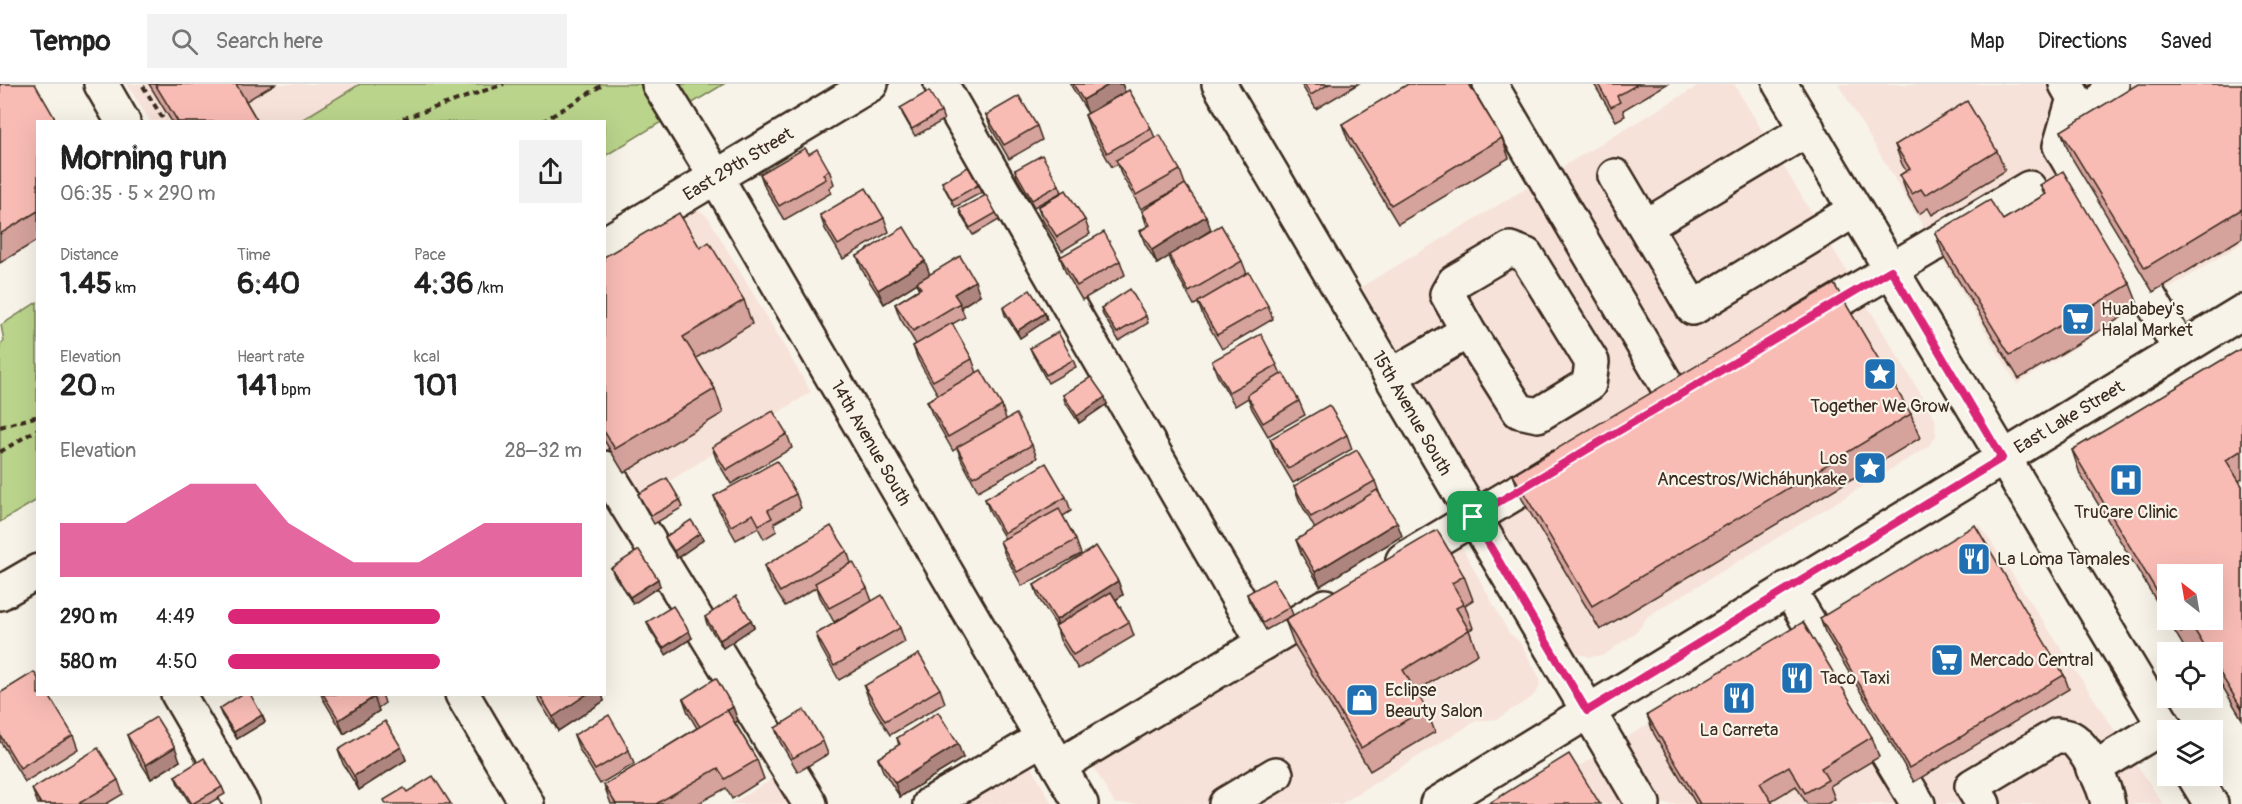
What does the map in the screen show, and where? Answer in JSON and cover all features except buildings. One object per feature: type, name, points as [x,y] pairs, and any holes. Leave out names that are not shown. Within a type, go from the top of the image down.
[{"type":"street","points":[[100,84],[122,120]]},
{"type":"street","name":"14th Avenue South","points":[[659,84],[717,177],[1081,804]]},
{"type":"street","name":"East 29th Street","points":[[606,243],[871,84]]},
{"type":"street","points":[[941,84],[1264,643]]},
{"type":"street","name":"15th Avenue South","points":[[1219,84],[1643,804]]},
{"type":"street","points":[[1490,84],[1675,399]]},
{"type":"street","points":[[1780,84],[2161,720]]},
{"type":"street","points":[[2066,84],[2074,98],[2060,147],[2180,349]]},
{"type":"street","points":[[2067,124],[2101,102],[2112,84]]},
{"type":"street","points":[[1646,226],[1808,129]]},
{"type":"street","points":[[1615,176],[1693,308],[1856,210]]},
{"type":"street","points":[[1775,339],[2029,188]]},
{"type":"street","points":[[1510,249],[1526,255],[1592,362],[1589,384],[1538,415],[1519,411],[1468,330],[1447,294],[1454,282],[1510,249]]},
{"type":"street","name":"East Lake Street","points":[[1437,804],[2242,312]]},
{"type":"street","points":[[1391,376],[1468,330]]},
{"type":"street","points":[[1644,417],[1705,381]]},
{"type":"street","points":[[1059,766],[1583,453]]},
{"type":"street","points":[[606,471],[810,804]]},
{"type":"street","points":[[0,593],[36,572]]},
{"type":"street","points":[[1788,588],[1918,804]]},
{"type":"street","points":[[179,696],[242,804]]},
{"type":"street","points":[[463,696],[527,804]]},
{"type":"street","points":[[2093,769],[2157,734]]},
{"type":"street","points":[[1983,804],[1972,786],[2056,735],[2070,737],[2081,747],[2106,792],[2108,804]]},
{"type":"street","points":[[930,804],[1043,738]]},
{"type":"street","points":[[1226,804],[1276,774]]},
{"type":"street","points":[[2200,786],[2211,804]]},
{"type":"path","points":[[142,84],[164,120]]},
{"type":"path","points":[[399,120],[504,84]]},
{"type":"path","points":[[545,120],[604,84]]},
{"type":"path","points":[[0,427],[36,417]]},
{"type":"path","points":[[0,452],[36,430]]},
{"type":"shaded area","points":[[127,84],[360,84],[301,120],[149,120]]},
{"type":"shaded area","points":[[1701,84],[1734,84],[1935,418],[1936,436],[1928,447],[1648,616],[1637,632],[1604,655],[1590,657],[1576,653],[1361,287]]},
{"type":"shaded area","points":[[1838,84],[2242,84],[2242,243],[2017,384]]},
{"type":"shaded area","points":[[688,210],[699,210],[708,217],[811,392],[630,506],[606,469],[606,259]]},
{"type":"shaded area","points":[[1447,520],[1509,633],[1520,642],[1540,679],[1539,688],[1532,697],[1497,719],[1476,721],[1341,804],[1115,804],[1081,746]]},
{"type":"shaded area","points":[[1980,525],[2163,804],[1516,804]]},
{"type":"shaded area","points":[[1017,740],[1052,804],[912,804]]},
{"type":"shaded area","points":[[789,769],[810,804],[731,804]]},
{"type":"green space","points":[[360,84],[724,84],[606,155],[606,120],[301,120]]},
{"type":"green space","points":[[36,303],[36,501],[0,522],[0,345],[4,341],[1,325]]},
{"type":"place","name":"Huababey's Halal Market","points":[[2078,319]]},
{"type":"place","name":"Together We Grow","points":[[1880,374]]},
{"type":"place","name":"Los Ancestros/Wicháhuŋkake","points":[[1870,468]]},
{"type":"place","name":"TruCare Clinic","points":[[2126,480]]},
{"type":"place","name":"La Loma Tamales","points":[[1974,559]]},
{"type":"place","name":"Mercado Central","points":[[1947,660]]},
{"type":"place","name":"Taco Taxi","points":[[1797,678]]},
{"type":"place","name":"La Carreta","points":[[1739,698]]},
{"type":"place","name":"Eclipse Beauty Salon","points":[[1362,700]]},
{"type":"route","points":[[1891,270],[2002,458],[1587,711],[1473,517],[1891,270]]}]
